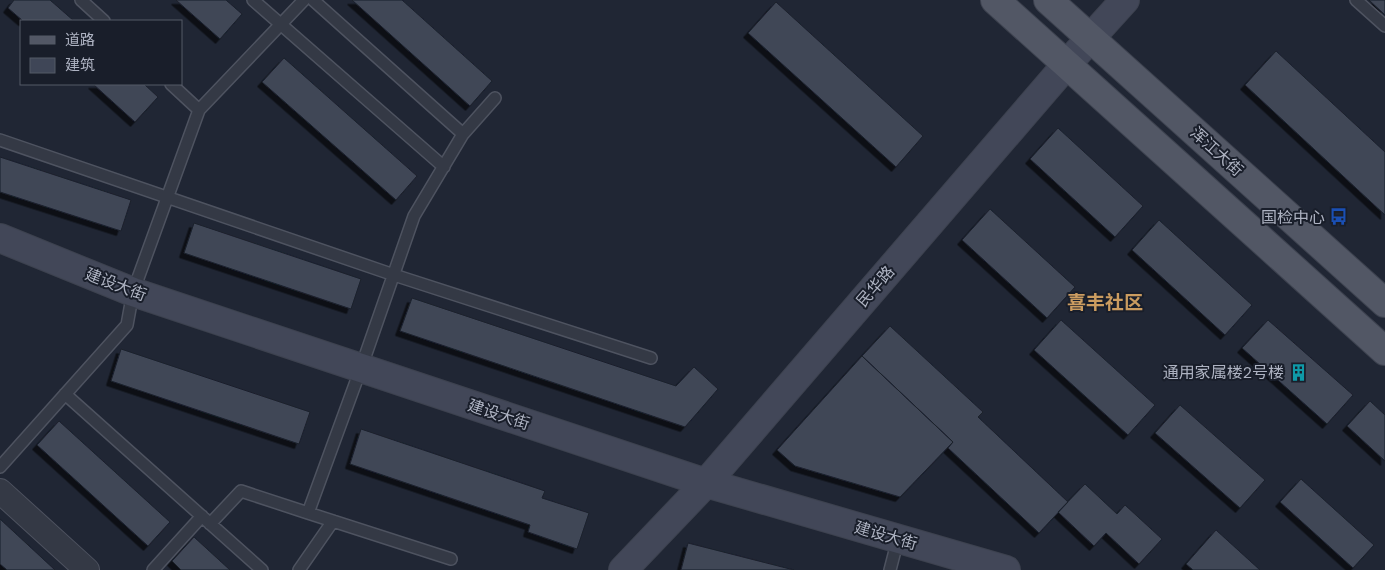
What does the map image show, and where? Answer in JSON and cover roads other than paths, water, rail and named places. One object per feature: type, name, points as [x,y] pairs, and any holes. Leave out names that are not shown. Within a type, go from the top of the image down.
[{"type":"main road","points":[[995,0],[1385,351]]},
{"type":"main road","name":"浑江大街","points":[[1048,0],[1385,303]]},
{"type":"street","name":"民华路","points":[[623,570],[706,483],[1066,64],[1125,0]]},
{"type":"street","name":"建设大街","points":[[0,238],[133,292],[706,483],[1006,570]]},
{"type":"street","points":[[0,491],[87,570]]},
{"type":"lane","points":[[81,0],[103,20]]},
{"type":"lane","points":[[253,0],[444,168]]},
{"type":"lane","points":[[0,467],[127,325],[133,292],[200,110],[304,0]]},
{"type":"lane","points":[[313,0],[463,134]]},
{"type":"lane","points":[[1356,0],[1385,26]]},
{"type":"lane","points":[[172,85],[200,110]]},
{"type":"lane","points":[[308,513],[414,216],[463,134],[495,98]]},
{"type":"lane","points":[[0,140],[394,275],[651,358]]},
{"type":"lane","points":[[65,394],[262,570]]},
{"type":"lane","points":[[153,570],[206,520],[241,491],[451,559]]},
{"type":"lane","points":[[299,570],[333,521]]},
{"type":"lane","points":[[890,570],[898,539]]},
{"type":"place","name":"国检中心","points":[[1339,217]]},
{"type":"place","name":"通用家属楼2号楼","points":[[1298,372]]},
{"type":"district","name":"喜丰社区","points":[[1105,302]]}]
